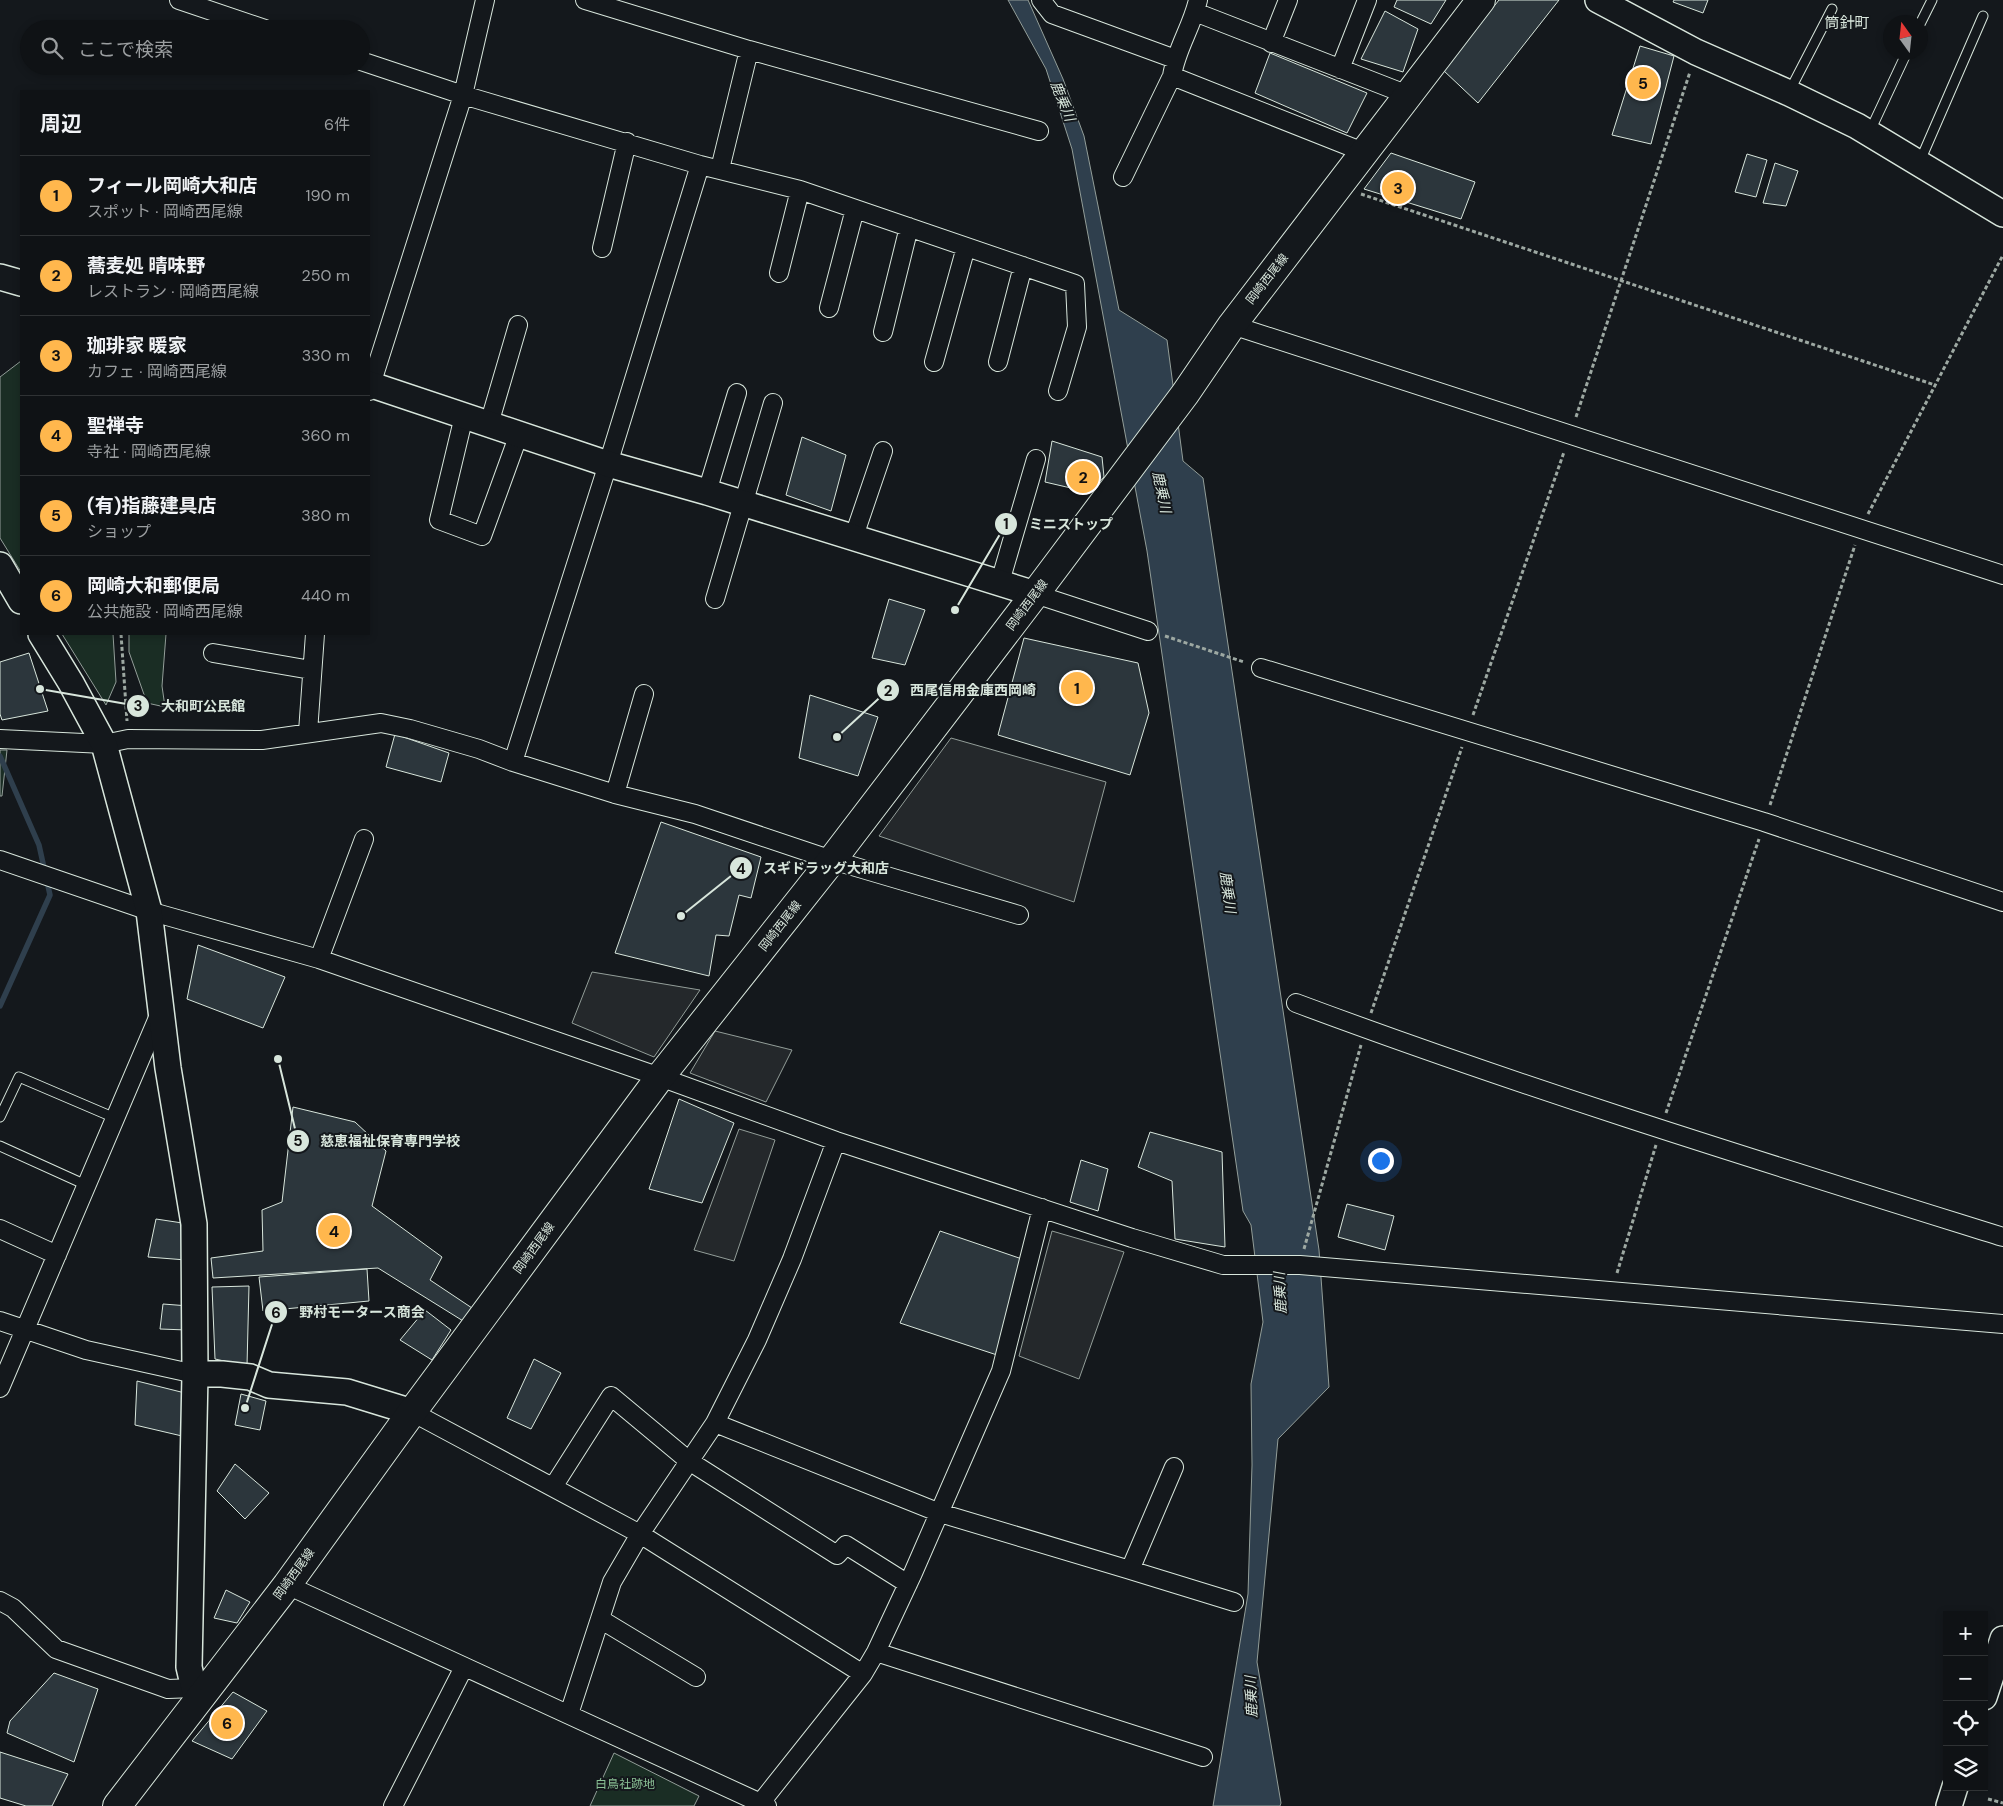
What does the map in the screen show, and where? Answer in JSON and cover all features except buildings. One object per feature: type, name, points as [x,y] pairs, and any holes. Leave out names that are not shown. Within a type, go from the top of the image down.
[{"type":"main road","name":"岡崎西尾線","points":[[117,1806],[195,1694],[287,1585],[412,1412],[660,1077],[832,860],[1185,394],[1232,325],[1482,0]]},
{"type":"street","points":[[179,0],[239,20]]},
{"type":"street","points":[[485,0],[464,95],[370,386],[608,464],[707,492],[1000,582],[1148,631]]},
{"type":"street","points":[[585,0],[749,50],[1039,131]]},
{"type":"street","points":[[1041,0],[1052,14],[1366,152]]},
{"type":"street","points":[[1271,43],[1288,0]]},
{"type":"street","points":[[1340,70],[1368,0]]},
{"type":"street","points":[[1598,0],[1696,52],[1789,92],[1869,134],[2003,214]]},
{"type":"street","points":[[1123,177],[1173,68],[1197,6],[1271,43],[1408,95]]},
{"type":"street","points":[[720,169],[749,50]]},
{"type":"street","points":[[370,64],[464,95],[700,164],[800,190],[1075,284],[1077,327],[1058,391]]},
{"type":"street","points":[[602,248],[627,142]]},
{"type":"street","points":[[513,762],[608,464],[700,164]]},
{"type":"street","points":[[779,273],[800,190]]},
{"type":"street","points":[[829,308],[855,209]]},
{"type":"street","points":[[883,332],[909,227]]},
{"type":"street","points":[[934,362],[966,247]]},
{"type":"street","points":[[998,362],[1023,266]]},
{"type":"street","points":[[0,277],[20,283]]},
{"type":"street","points":[[489,424],[518,325]]},
{"type":"street","points":[[1232,325],[2003,575]]},
{"type":"street","points":[[707,492],[737,393]]},
{"type":"street","points":[[715,599],[773,403]]},
{"type":"street","points":[[464,416],[439,520],[482,536],[519,434]]},
{"type":"street","points":[[853,538],[883,451]]},
{"type":"street","points":[[1000,582],[1036,459]]},
{"type":"street","points":[[0,565],[20,599]]},
{"type":"street","points":[[0,1601],[13,1608],[56,1649],[168,1689],[195,1694],[190,1667],[195,1374],[194,1224],[160,1013],[149,911],[104,744],[71,683],[42,635]]},
{"type":"street","points":[[308,732],[315,635]]},
{"type":"street","points":[[214,653],[312,670]]},
{"type":"street","points":[[1261,668],[1764,822],[2003,902]]},
{"type":"street","points":[[615,794],[644,694]]},
{"type":"street","points":[[0,739],[104,744],[128,739],[262,740],[381,723],[410,729],[479,749],[513,762],[615,794],[695,814],[832,860],[1020,915]]},
{"type":"street","points":[[319,958],[364,839]]},
{"type":"street","points":[[0,860],[149,911],[319,958],[660,1077],[836,1141],[1223,1264],[1300,1265],[2003,1324]]},
{"type":"street","points":[[1296,1003],[1660,1130],[2003,1237]]},
{"type":"street","points":[[0,1388],[160,1013]]},
{"type":"street","points":[[569,1714],[612,1582],[640,1534],[715,1423],[757,1340],[788,1268],[836,1141]]},
{"type":"street","points":[[287,1585],[762,1805],[863,1674],[876,1652],[908,1584],[1001,1371],[1042,1208]]},
{"type":"street","points":[[0,1229],[57,1255]]},
{"type":"street","points":[[0,1322],[86,1350],[195,1374],[250,1377],[269,1385],[347,1392],[412,1412],[640,1534],[863,1674]]},
{"type":"street","points":[[553,1487],[611,1396],[689,1462],[837,1555],[846,1545],[908,1584]]},
{"type":"street","points":[[715,1423],[940,1513],[1234,1602]]},
{"type":"street","points":[[1130,1570],[1174,1467]]},
{"type":"street","points":[[600,1619],[696,1677]]},
{"type":"street","points":[[1988,1685],[2003,1639]]},
{"type":"street","points":[[876,1652],[1203,1758]]},
{"type":"street","points":[[393,1806],[464,1666]]},
{"type":"street","points":[[1949,1806],[1954,1791]]},
{"type":"lane","points":[[1924,15],[1932,0]]},
{"type":"lane","points":[[1789,92],[1832,9]]},
{"type":"lane","points":[[1918,163],[1983,16]]},
{"type":"lane","points":[[1869,134],[1903,60]]},
{"type":"lane","points":[[0,1117],[19,1077],[115,1118]]},
{"type":"lane","points":[[0,1146],[86,1185]]},
{"type":"path","points":[[1300,1265],[1366,1029],[1467,730],[1570,435],[1696,52]]},
{"type":"path","points":[[1339,186],[1935,385]]},
{"type":"path","points":[[1612,1291],[1660,1130],[1764,822],[1860,528],[2003,255]]},
{"type":"path","points":[[1148,631],[1261,668]]},
{"type":"path","points":[[121,635],[128,739]]},
{"type":"path","points":[[1988,1799],[2003,1803]]},
{"type":"green space","points":[[20,362],[20,570],[0,538],[0,377]]},
{"type":"green space","points":[[63,635],[113,635],[116,682],[106,705]]},
{"type":"green space","points":[[129,635],[166,635],[162,686],[165,707],[147,703],[129,652]]},
{"type":"green space","points":[[0,750],[7,750],[2,796],[0,796]]},
{"type":"green space","name":"白鳥社跡地","points":[[614,1753],[699,1796],[694,1806],[590,1806]]},
{"type":"shaded area","points":[[951,738],[1106,782],[1074,902],[879,836]]},
{"type":"shaded area","points":[[592,972],[700,990],[654,1057],[572,1023]]},
{"type":"shaded area","points":[[715,1031],[792,1050],[766,1102],[690,1073]]},
{"type":"shaded area","points":[[739,1129],[775,1140],[734,1261],[694,1250]]},
{"type":"shaded area","points":[[1052,1231],[1124,1252],[1079,1379],[1019,1356]]},
{"type":"water","name":"鹿乗川","points":[[1008,0],[1028,0],[1063,79],[1084,136],[1119,310],[1167,340],[1183,461],[1203,478],[1319,1250],[1329,1387],[1278,1439],[1257,1662],[1280,1806],[1213,1806],[1248,1594],[1252,1465],[1251,1384],[1263,1322],[1251,1225],[1243,1211],[1147,551],[1072,149],[1046,69]]},
{"type":"waterway","points":[[0,756],[39,845],[50,895],[0,1006]]},
{"type":"place","name":"(有)指藤建具店","points":[[1643,83]]},
{"type":"place","name":"珈琲家 暖家","points":[[1398,188]]},
{"type":"place","name":"蕎麦処 晴味野","points":[[1083,477]]},
{"type":"place","name":"ミニストップ","points":[[955,610]]},
{"type":"place","name":"フィール岡崎大和店","points":[[1077,688]]},
{"type":"place","name":"大和町公民館","points":[[40,689]]},
{"type":"place","name":"西尾信用金庫西岡崎","points":[[837,737]]},
{"type":"place","name":"スギドラッグ大和店","points":[[681,916]]},
{"type":"place","name":"慈恵福祉保育専門学校","points":[[278,1059]]},
{"type":"place","name":"聖禅寺","points":[[334,1231]]},
{"type":"place","name":"野村モータース商会","points":[[245,1408]]},
{"type":"place","name":"岡崎大和郵便局","points":[[227,1723]]},
{"type":"district","name":"筒針町","points":[[1847,23]]}]
